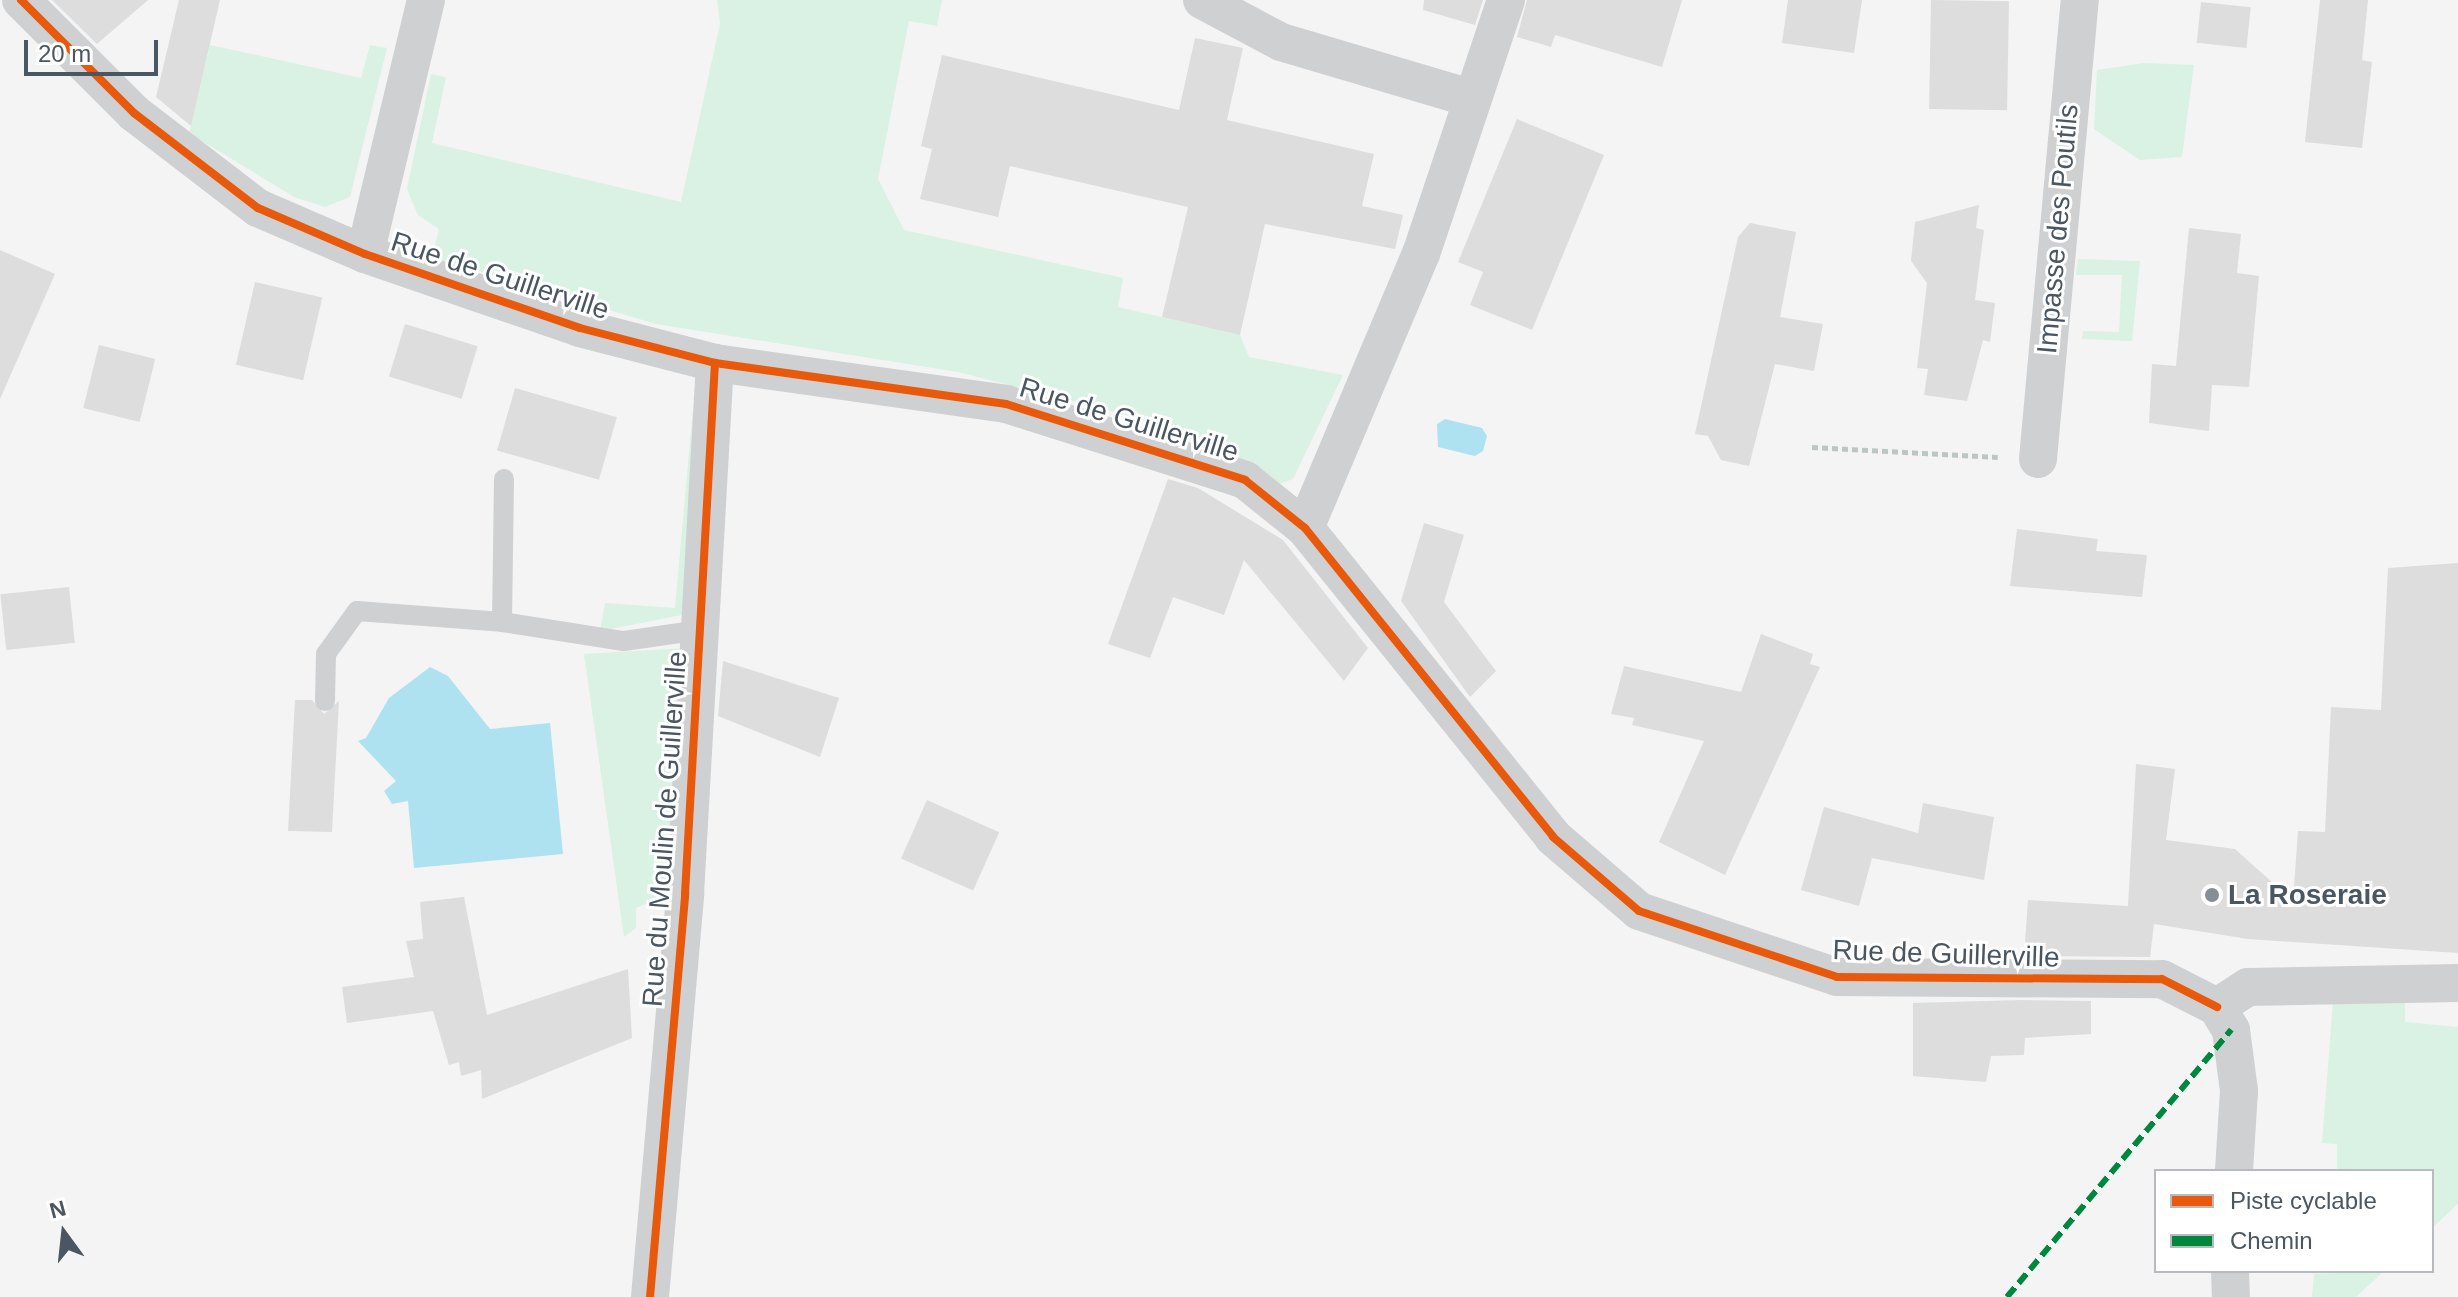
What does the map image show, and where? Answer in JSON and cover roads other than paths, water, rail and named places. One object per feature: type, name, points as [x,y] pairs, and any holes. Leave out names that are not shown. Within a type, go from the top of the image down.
[{"type":"street","name":"Rue de Guillerville","points":[[21,0],[134,113],[258,208],[365,254],[580,328],[715,363],[1006,404],[1245,480],[1305,528],[1519,799],[1573,858],[1639,911],[1837,977],[2162,979],[2217,1007]]},
{"type":"street","points":[[365,254],[426,0]]},
{"type":"street","points":[[1202,0],[1281,42],[1473,99]]},
{"type":"street","points":[[1305,528],[1421,254],[1506,0]]},
{"type":"street","name":"Impasse des Poutils","points":[[2038,459],[2080,0]]},
{"type":"street","name":"Rue du Moulin de Guillerville","points":[[650,1297],[685,894],[715,363]]},
{"type":"street","points":[[2234,1169],[2239,1091],[2231,1030],[2217,1007],[2248,987],[2458,983]]},
{"type":"street","points":[[2230,1273],[2231,1297]]},
{"type":"lane","points":[[502,622],[504,479]]},
{"type":"lane","points":[[325,701],[326,654],[357,611],[502,622],[624,641],[700,630]]},
{"type":"water","points":[[1445,419],[1482,428],[1487,436],[1483,451],[1475,456],[1438,447],[1437,424]]},
{"type":"water","points":[[430,667],[448,676],[490,729],[550,723],[563,854],[414,868],[408,801],[392,804],[384,791],[396,781],[358,741],[366,738],[389,698]]},
{"type":"place","name":"La Roseraie","points":[[2212,895]]}]
